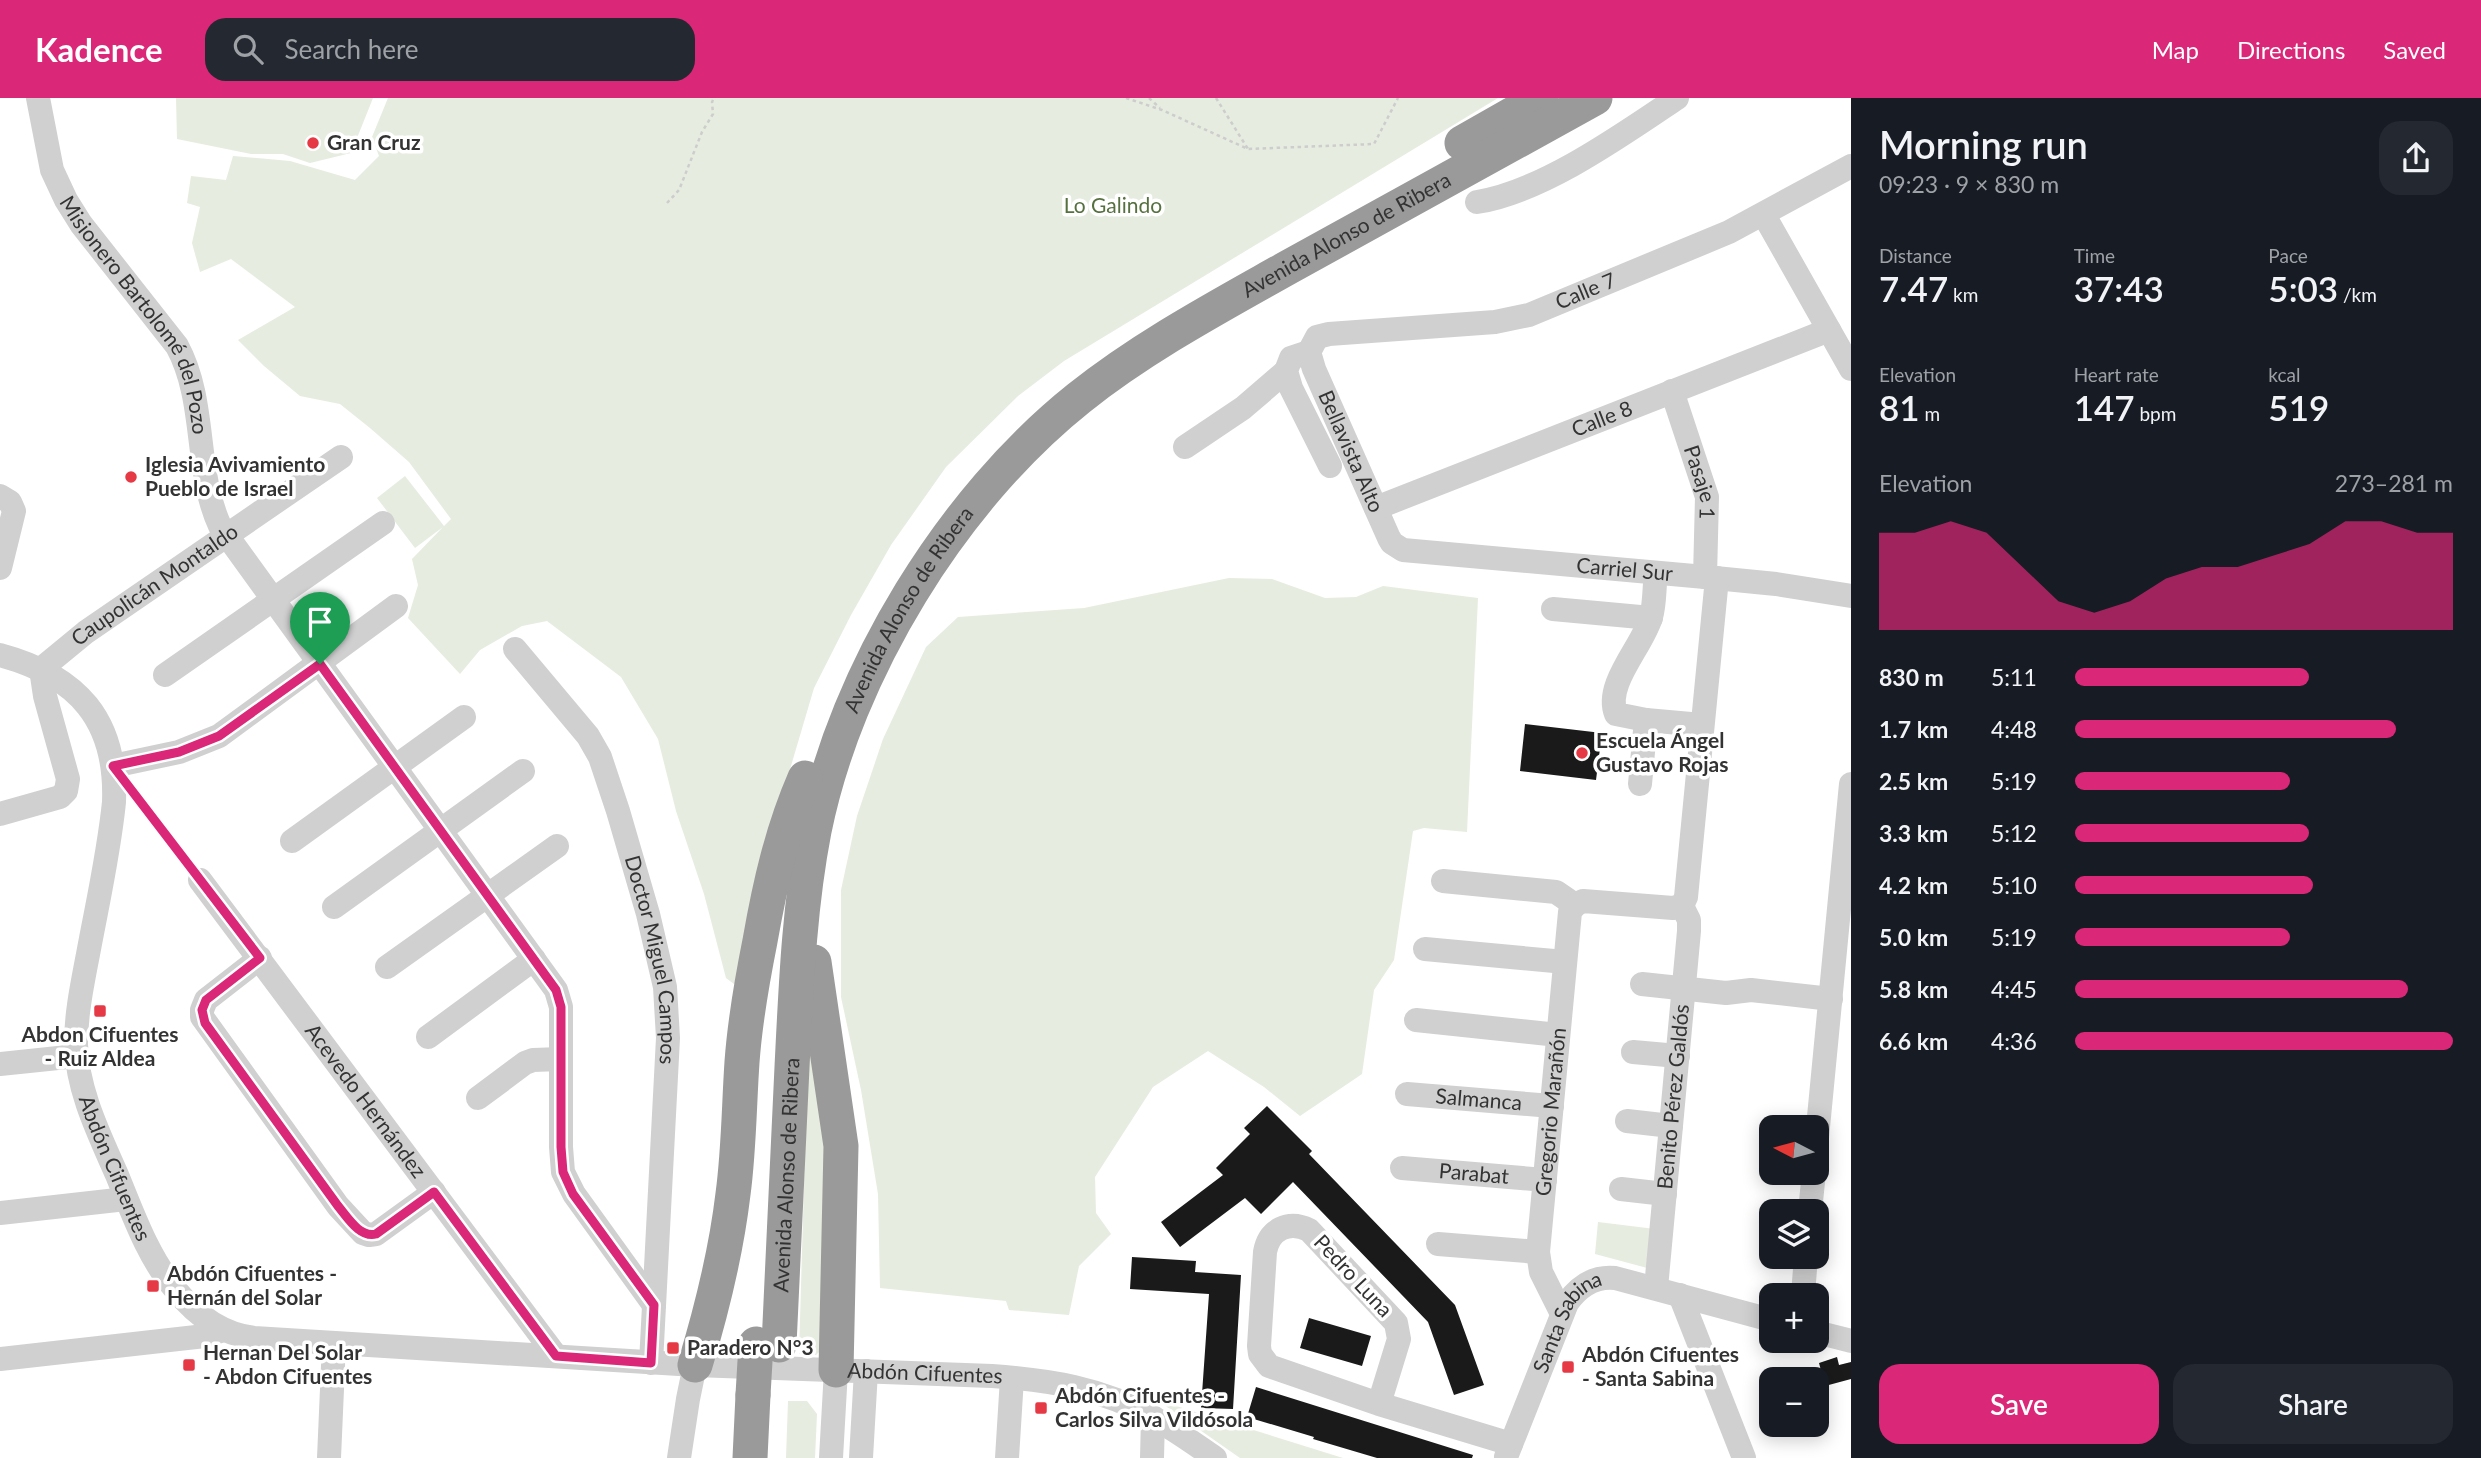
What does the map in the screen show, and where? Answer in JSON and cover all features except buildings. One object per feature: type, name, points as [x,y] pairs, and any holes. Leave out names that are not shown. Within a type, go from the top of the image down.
[{"type":"highway","name":"Avenida Alonso de Ribera","points":[[767,1345],[776,972],[787,870],[806,778],[841,677],[882,599],[942,511],[1028,415],[1062,385],[1140,329],[1541,98]]},
{"type":"highway","name":"Avenida Alonso de Ribera","points":[[750,1458],[764,1395],[808,864],[824,791],[859,693],[907,600],[973,505],[1022,450],[1075,401],[1161,341],[1595,98]]},
{"type":"highway","points":[[695,1365],[714,1298],[729,1228],[737,1157],[745,1032],[754,972],[779,849],[806,778]]},
{"type":"highway","points":[[808,864],[817,984],[841,1146],[851,1370]]},
{"type":"highway","name":"Avenida Alonso de Ribera","points":[[764,1395],[773,1458]]},
{"type":"street","name":"Misionero Bartolomé del Pozo","points":[[38,98],[52,170],[66,200],[81,224],[184,358],[191,381],[208,491],[215,516],[226,535],[551,981],[559,998],[561,1159],[567,1183],[654,1305]]},
{"type":"street","name":"Avenida Alonso de Ribera","points":[[1477,202],[1510,195],[1535,184],[1677,98]]},
{"type":"street","name":"Calle 7","points":[[1185,447],[1243,408],[1286,371],[1292,358],[1309,352],[1317,337],[1495,322],[1530,315],[1700,245],[1764,215],[1851,166]]},
{"type":"street","points":[[1764,215],[1851,369]]},
{"type":"street","name":"Calle 8","points":[[1376,508],[1829,330]]},
{"type":"street","name":"Bellavista Alto","points":[[1309,352],[1314,369],[1389,538],[1398,548]]},
{"type":"street","points":[[1286,371],[1291,388],[1330,466]]},
{"type":"street","name":"Pasaje 1","points":[[1672,391],[1707,497],[1711,578],[1702,725],[1686,897],[1682,905]]},
{"type":"street","name":"Caupolicán Montaldo","points":[[41,669],[86,632],[341,457]]},
{"type":"street","points":[[0,496],[10,502],[14,512],[0,568]]},
{"type":"street","points":[[165,675],[383,523]]},
{"type":"street","name":"Carriel Sur","points":[[1398,548],[1410,552],[1776,584],[1851,596]]},
{"type":"street","points":[[1656,573],[1651,618],[1615,689],[1614,709],[1616,714],[1646,720],[1702,725]]},
{"type":"street","points":[[113,766],[179,752],[219,736],[396,606]]},
{"type":"street","points":[[1552,609],[1651,618]]},
{"type":"street","name":"Doctor Miguel Campos","points":[[514,649],[588,736],[600,757],[629,846],[662,971],[667,1002],[668,1038],[654,1305]]},
{"type":"street","name":"Abdón Cifuentes","points":[[6,661],[41,669],[75,691],[94,714],[105,737],[113,766],[112,819],[80,998],[77,1056],[92,1115],[126,1199],[157,1265],[197,1312],[223,1330],[243,1336],[651,1363],[1039,1380],[1091,1391],[1119,1401],[1153,1417],[1216,1458]]},
{"type":"street","points":[[0,814],[60,797],[68,787],[45,696],[41,669]]},
{"type":"street","points":[[292,841],[464,717]]},
{"type":"street","points":[[1640,784],[1646,720]]},
{"type":"street","points":[[334,907],[523,771]]},
{"type":"street","points":[[1821,1115],[1838,995],[1845,916],[1851,784]]},
{"type":"street","points":[[387,967],[557,846]]},
{"type":"street","name":"Acevedo Hernández","points":[[200,880],[556,1356]]},
{"type":"street","points":[[1443,881],[1556,892],[1574,905],[1583,901],[1673,908],[1682,905]]},
{"type":"street","name":"Gregorio Marañón","points":[[1562,1314],[1541,1272],[1538,1252],[1570,912],[1574,905]]},
{"type":"street","name":"Benito Pérez Galdós","points":[[1668,1292],[1665,1194],[1689,926],[1682,905]]},
{"type":"street","points":[[1425,949],[1565,962]]},
{"type":"street","points":[[260,958],[206,1000],[202,1017],[330,1196],[355,1226],[369,1235],[376,1234],[434,1192]]},
{"type":"street","points":[[428,1037],[534,959]]},
{"type":"street","points":[[1642,984],[1726,993],[1751,990],[1838,995]]},
{"type":"street","points":[[1416,1020],[1559,1035]]},
{"type":"street","points":[[1633,1052],[1678,1056]]},
{"type":"street","points":[[0,1064],[77,1056]]},
{"type":"street","points":[[478,1098],[525,1063],[561,1059]]},
{"type":"street","name":"Salmanca","points":[[1407,1094],[1552,1107]]},
{"type":"street","points":[[1627,1121],[1671,1126]]},
{"type":"street","name":"Parabat","points":[[1402,1168],[1545,1180]]},
{"type":"street","points":[[1621,1189],[1665,1194]]},
{"type":"street","points":[[0,1213],[126,1199]]},
{"type":"street","name":"Pedro Luna","points":[[1379,1404],[1399,1339],[1396,1323],[1309,1230],[1290,1225],[1276,1230],[1268,1240],[1265,1252],[1259,1346],[1264,1361],[1275,1370],[1509,1451]]},
{"type":"street","points":[[1438,1244],[1538,1252]]},
{"type":"street","name":"Santa Sabina","points":[[1509,1451],[1562,1314],[1577,1291],[1600,1278],[1615,1278],[1759,1317]]},
{"type":"street","points":[[1668,1292],[1744,1458]]},
{"type":"street","points":[[651,1363],[654,1305]]},
{"type":"street","points":[[0,1359],[205,1336],[223,1330]]},
{"type":"street","points":[[1829,1335],[1851,1341]]},
{"type":"street","points":[[328,1458],[334,1343]]},
{"type":"street","points":[[679,1458],[695,1365]]},
{"type":"street","points":[[831,1458],[851,1370]]},
{"type":"street","points":[[851,1370],[861,1458]]},
{"type":"street","points":[[1007,1458],[1012,1378]]},
{"type":"street","points":[[1152,1458],[1153,1417]]},
{"type":"path","points":[[667,203],[679,190],[702,132],[713,114],[714,98]]},
{"type":"path","points":[[1126,98],[1162,110],[1248,149],[1374,144],[1398,98]]},
{"type":"path","points":[[1149,98],[1162,110]]},
{"type":"path","points":[[1216,98],[1248,149]]},
{"type":"path","points":[[113,766],[200,880]]},
{"type":"green space","points":[[176,98],[373,98],[351,153],[310,163],[283,154],[251,154],[177,139]]},
{"type":"green space","name":"Lo Galindo","points":[[388,98],[1498,98],[1064,361],[1018,396],[946,467],[891,545],[814,688],[760,871],[738,987],[726,978],[704,894],[676,811],[658,739],[621,677],[547,621],[522,626],[480,650],[460,674],[408,618],[418,585],[412,559],[443,527],[415,548],[377,498],[405,476],[444,526],[451,519],[409,462],[370,428],[340,404],[300,396],[238,340],[295,307],[231,259],[200,272],[192,243],[200,207],[187,203],[191,176],[226,180],[233,156],[290,161],[355,180],[379,156],[372,137]]},
{"type":"green space","points":[[1229,578],[1272,579],[1325,598],[1356,597],[1383,586],[1478,598],[1467,832],[1424,828],[1413,831],[1394,960],[1374,990],[1362,1074],[1300,1116],[1264,1087],[1208,1051],[1153,1087],[1095,1177],[1096,1213],[1111,1234],[1079,1266],[1069,1315],[1009,1310],[1006,1301],[880,1288],[878,1194],[861,1090],[841,997],[841,890],[857,816],[883,739],[926,647],[958,617],[1084,608]]},
{"type":"green space","points":[[809,1014],[832,1120],[826,1345],[816,1355],[799,1354]]},
{"type":"green space","points":[[1598,1222],[1655,1229],[1651,1269],[1595,1254]]},
{"type":"green space","points":[[1157,1400],[1343,1458],[1240,1458]]},
{"type":"green space","points":[[788,1401],[807,1401],[817,1414],[815,1458],[786,1458]]},
{"type":"place","name":"Gran Cruz","points":[[313,143]]},
{"type":"place","name":"Iglesia Avivamiento Pueblo de Israel","points":[[131,477]]},
{"type":"place","name":"Escuela Ángel Gustavo Rojas","points":[[1582,753]]},
{"type":"place","name":"Abdon Cifuentes - Ruiz Aldea","points":[[100,1011]]},
{"type":"place","name":"Abdón Cifuentes - Hernán del Solar","points":[[153,1286]]},
{"type":"place","name":"Paradero N°3","points":[[673,1348]]},
{"type":"place","name":"Hernan Del Solar - Abdon Cifuentes","points":[[189,1365]]},
{"type":"place","name":"Abdón Cifuentes - Santa Sabina","points":[[1568,1367]]},
{"type":"place","name":"Abdón Cifuentes - Carlos Silva Vildósola","points":[[1041,1408]]},
{"type":"route","points":[[320,664],[556,990],[561,1007],[563,1172],[573,1194],[654,1305],[651,1363],[556,1356],[434,1192],[376,1234],[363,1233],[338,1206],[202,1017],[206,1000],[260,958],[113,766],[179,752],[219,736],[320,664]]}]
